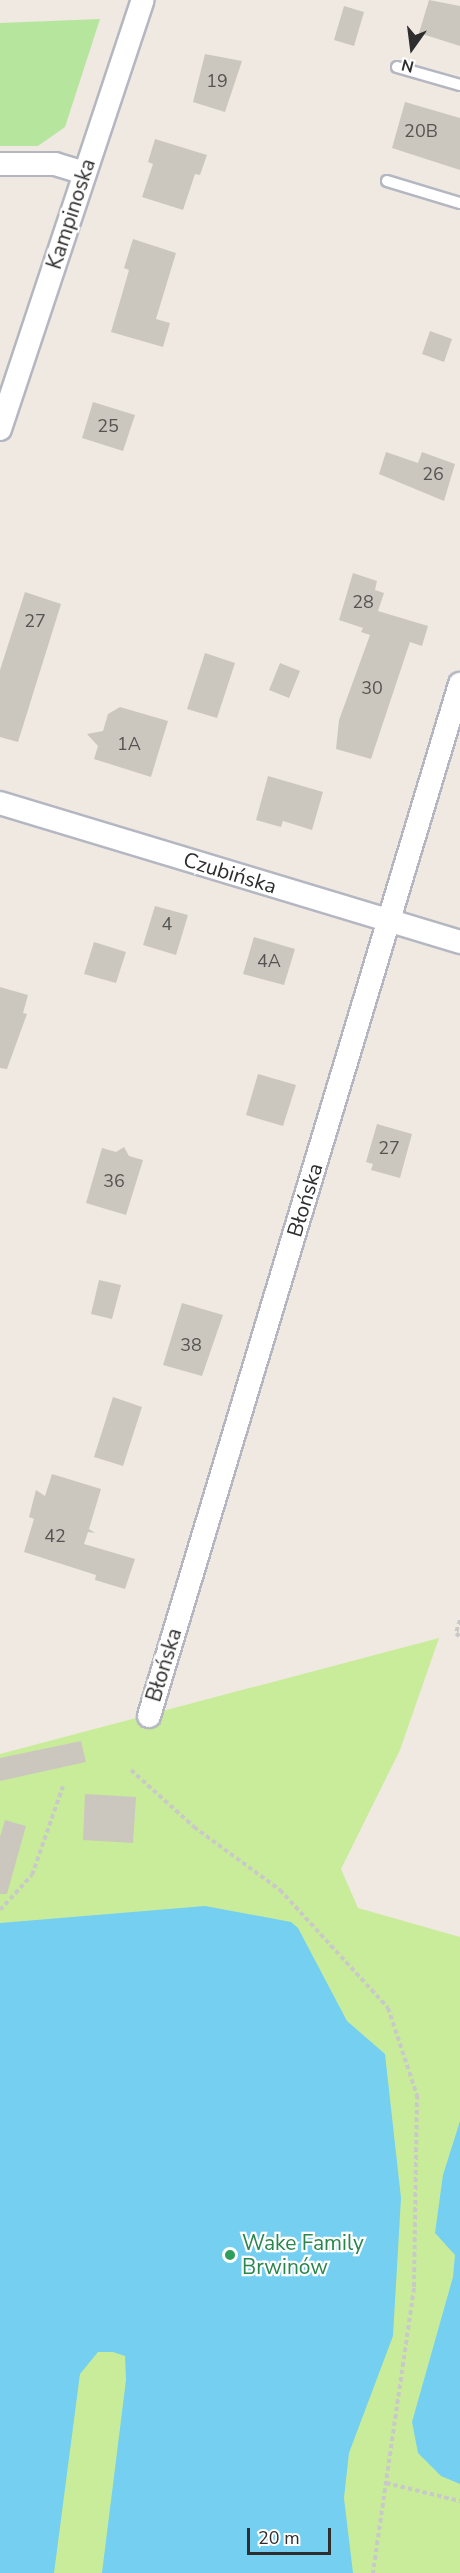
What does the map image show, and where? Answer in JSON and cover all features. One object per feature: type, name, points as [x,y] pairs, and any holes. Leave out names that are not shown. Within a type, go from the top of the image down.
[{"type":"street","name":"Kampinoska","points":[[0,429],[143,0]]},
{"type":"street","points":[[0,164],[55,164],[85,173]]},
{"type":"street","name":"Błońska","points":[[149,1716],[460,684]]},
{"type":"street","name":"Czubińska","points":[[0,804],[460,942]]},
{"type":"lane","points":[[397,67],[460,85]]},
{"type":"lane","points":[[387,181],[460,203]]},
{"type":"path","points":[[460,1620],[456,1633],[460,1638]]},
{"type":"path","points":[[131,1770],[195,1827],[280,1890],[388,2008],[417,2095],[414,2288],[374,2573]]},
{"type":"path","points":[[0,1910],[32,1875],[63,1786]]},
{"type":"path","points":[[386,2483],[460,2501]]},
{"type":"green space","points":[[100,19],[65,127],[38,146],[0,146],[0,23]]},
{"type":"green space","name":"Wake Family Brwinów","points":[[439,1638],[400,1750],[341,1869],[358,1908],[460,1937],[460,2573],[0,2573],[0,1754]]},
{"type":"water","name":"Wake Family Brwinów","points":[[205,1906],[291,1922],[298,1928],[347,2021],[385,2054],[401,2198],[393,2336],[349,2453],[344,2498],[353,2573],[102,2573],[126,2380],[125,2356],[113,2352],[98,2352],[80,2374],[54,2573],[0,2573],[0,1923]]},
{"type":"water","points":[[460,2121],[460,2484],[441,2476],[418,2453],[412,2422],[453,2277],[455,2255],[435,2233],[443,2175]]},
{"type":"building","points":[[429,0],[460,6],[460,46],[419,33]]},
{"type":"building","points":[[344,6],[364,12],[354,46],[334,40]]},
{"type":"building","points":[[205,54],[242,61],[225,112],[193,102]]},
{"type":"building","points":[[405,102],[460,118],[460,170],[392,148]]},
{"type":"building","points":[[155,139],[207,155],[200,175],[195,174],[183,210],[142,197],[153,164],[148,162]]},
{"type":"building","points":[[133,239],[176,253],[156,319],[170,323],[163,347],[111,332],[129,270],[124,268]]},
{"type":"building","points":[[430,331],[452,339],[444,362],[422,354]]},
{"type":"building","points":[[93,402],[135,415],[123,451],[82,438]]},
{"type":"building","points":[[386,452],[418,463],[422,452],[455,464],[444,501],[379,474]]},
{"type":"building","points":[[353,573],[377,581],[375,590],[384,593],[378,611],[428,626],[422,646],[410,642],[371,759],[336,749],[339,720],[370,635],[361,632],[363,628],[339,620]]},
{"type":"building","points":[[25,592],[61,604],[18,742],[0,737],[0,670]]},
{"type":"building","points":[[205,653],[235,663],[217,718],[187,709]]},
{"type":"building","points":[[280,663],[300,671],[289,698],[269,690]]},
{"type":"building","points":[[120,707],[168,721],[151,777],[94,759],[98,746],[87,734],[103,731],[108,714]]},
{"type":"building","points":[[268,776],[323,792],[312,830],[283,821],[281,827],[256,820]]},
{"type":"building","points":[[155,906],[188,915],[176,955],[143,945]]},
{"type":"building","points":[[254,937],[295,949],[284,985],[243,974]]},
{"type":"building","points":[[94,942],[126,952],[116,983],[84,974]]},
{"type":"building","points":[[0,987],[28,995],[23,1013],[27,1014],[7,1069],[0,1068]]},
{"type":"building","points":[[258,1074],[296,1085],[283,1126],[246,1115]]},
{"type":"building","points":[[377,1124],[412,1134],[400,1178],[371,1170],[373,1164],[366,1162]]},
{"type":"building","points":[[124,1147],[129,1156],[143,1160],[126,1215],[86,1203],[102,1148],[116,1152]]},
{"type":"building","points":[[99,1280],[121,1285],[112,1319],[91,1314]]},
{"type":"building","points":[[182,1303],[223,1315],[202,1376],[163,1365]]},
{"type":"building","points":[[113,1397],[142,1407],[123,1466],[94,1457]]},
{"type":"building","points":[[52,1474],[101,1489],[89,1529],[95,1533],[88,1532],[84,1544],[135,1559],[125,1589],[95,1580],[96,1575],[24,1552],[34,1519],[29,1517],[36,1490],[45,1496]]},
{"type":"building","points":[[81,1741],[86,1762],[0,1781],[0,1758]]},
{"type":"building","points":[[85,1794],[136,1797],[133,1843],[83,1840]]},
{"type":"building","points":[[5,1820],[26,1826],[7,1894],[0,1894],[0,1837]]},
{"type":"place","name":"Wake Family Brwinów","points":[[230,2255]]}]
